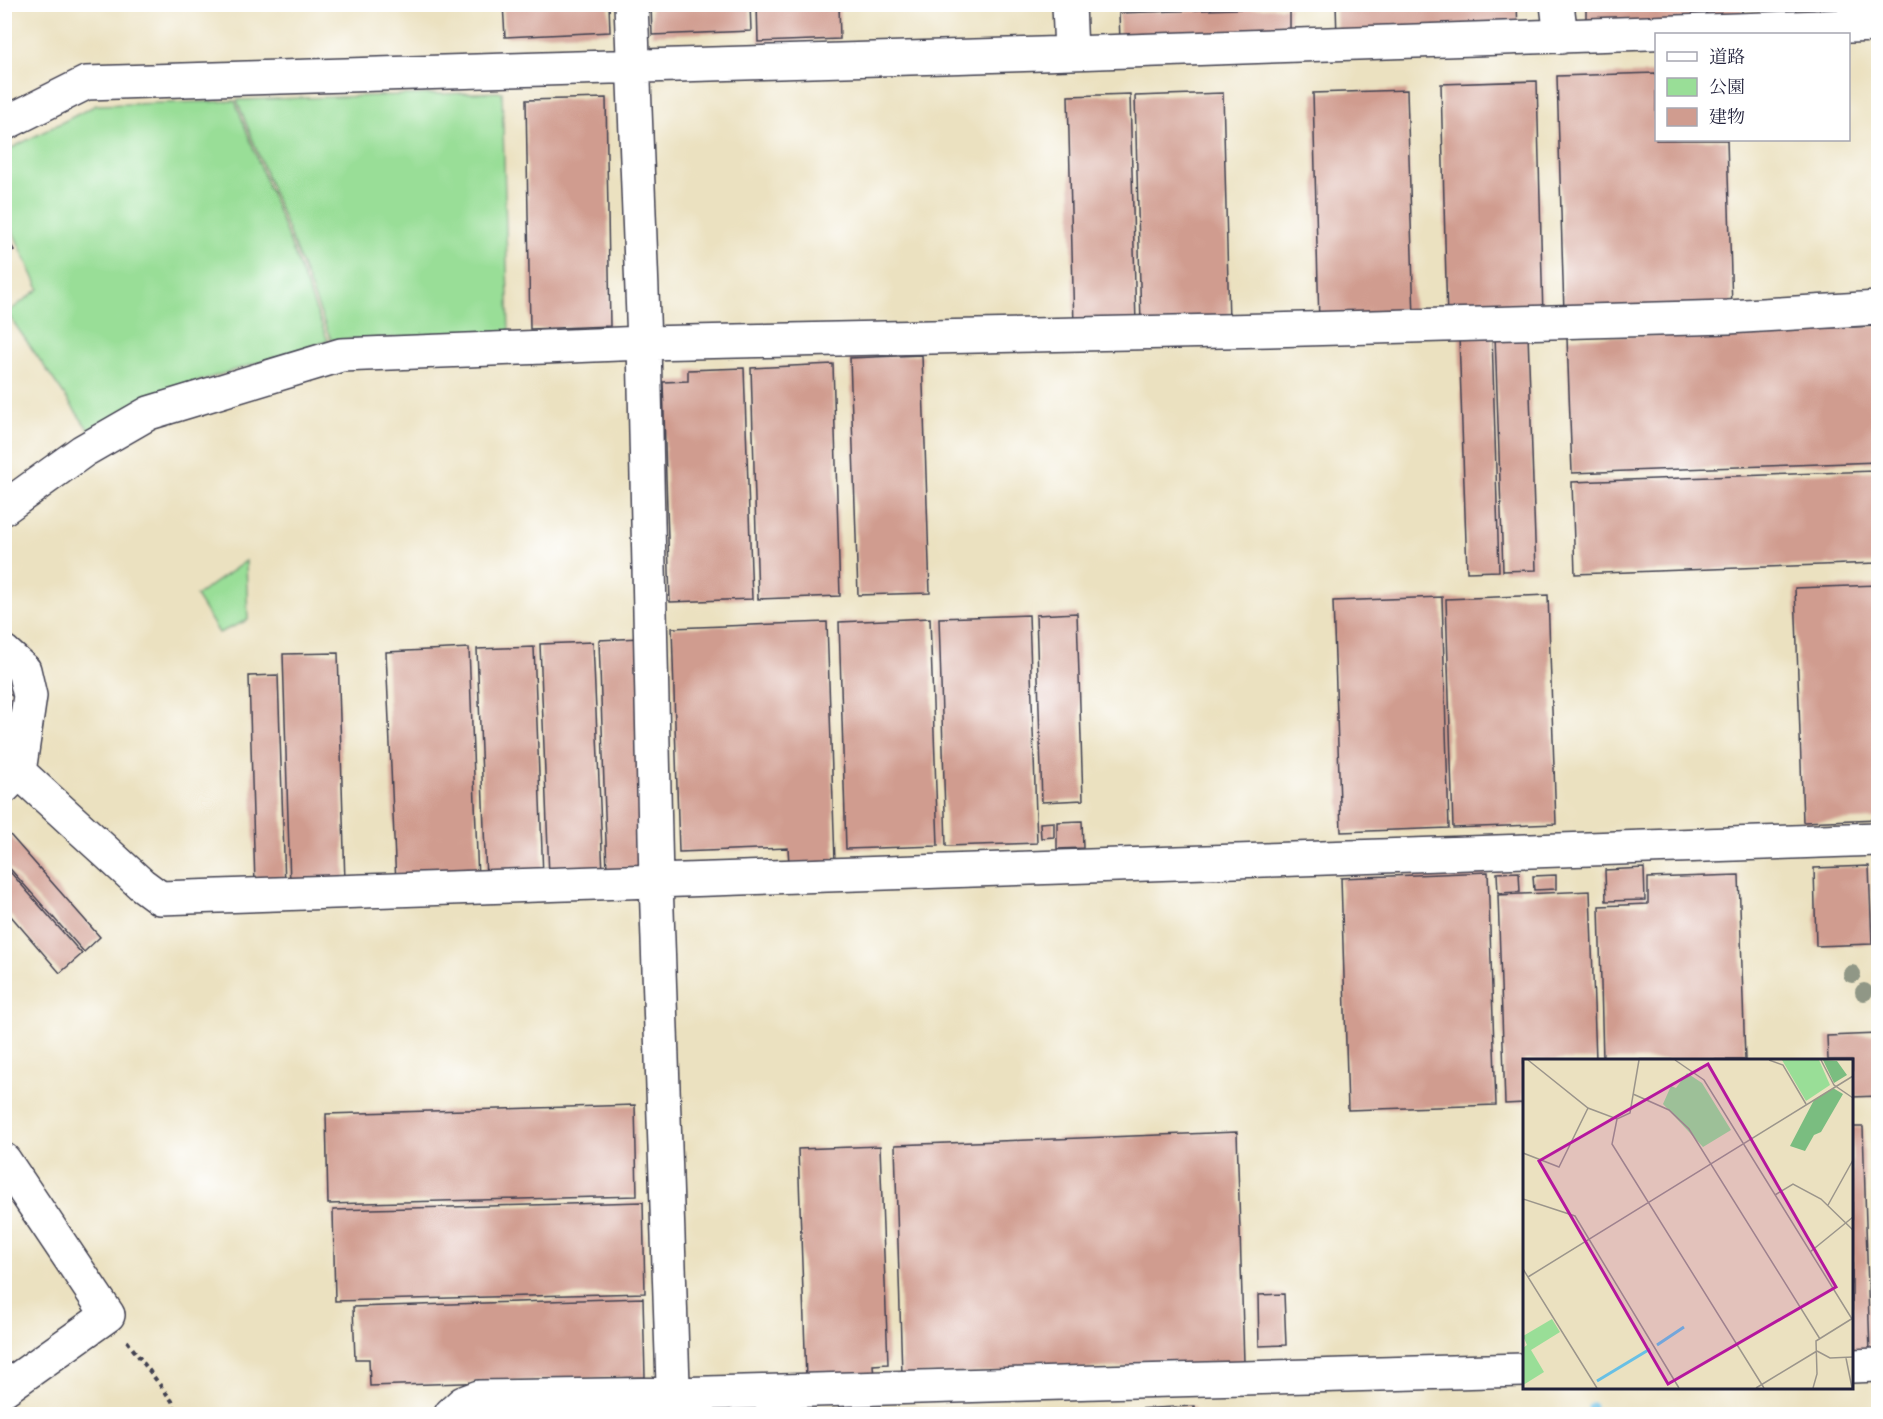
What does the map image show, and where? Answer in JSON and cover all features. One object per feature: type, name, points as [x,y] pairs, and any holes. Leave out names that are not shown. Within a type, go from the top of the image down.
[{"type":"street","points":[[631,4],[644,343],[656,881],[674,1404]]},
{"type":"street","points":[[1070,4],[1071,53]]},
{"type":"street","points":[[1557,4],[1561,37]]},
{"type":"street","points":[[1667,33],[1878,25]]},
{"type":"street","points":[[4,124],[86,83],[1655,33]]},
{"type":"street","points":[[4,508],[83,451],[149,413],[341,355],[644,343],[1281,330],[1728,317],[1878,308]]},
{"type":"street","points":[[4,652],[24,670],[30,696],[12,780],[160,898],[1878,839]]},
{"type":"street","points":[[4,1160],[108,1315],[4,1389]]},
{"type":"street","points":[[1853,1366],[1878,1365]]},
{"type":"street","points":[[452,1414],[463,1403],[479,1397],[674,1404],[1523,1370]]},
{"type":"path","points":[[108,1315],[172,1401],[174,1414]]},
{"type":"green space","points":[[502,92],[509,334],[331,340],[237,100]]},
{"type":"green space","points":[[235,101],[328,341],[145,398],[90,432],[7,313],[39,289],[5,214],[4,152],[96,105]]},
{"type":"green space","points":[[246,561],[248,620],[219,633],[196,596]]},
{"type":"building","points":[[503,4],[609,4],[610,32],[505,37]]},
{"type":"building","points":[[651,4],[750,4],[751,31],[652,35]]},
{"type":"building","points":[[757,4],[839,4],[840,39],[758,42]]},
{"type":"building","points":[[1336,4],[1517,4],[1518,31],[1337,38]]},
{"type":"building","points":[[1586,5],[1742,5],[1742,27],[1586,29]]},
{"type":"building","points":[[1290,7],[1290,35],[1120,41],[1119,13]]},
{"type":"building","points":[[1655,73],[1655,141],[1727,141],[1732,308],[1564,314],[1557,76]]},
{"type":"building","points":[[1537,81],[1543,318],[1447,321],[1441,84]]},
{"type":"building","points":[[1407,90],[1414,320],[1319,323],[1313,93]]},
{"type":"building","points":[[1223,93],[1229,322],[1141,324],[1135,96]]},
{"type":"building","points":[[1130,94],[1136,325],[1074,327],[1068,96]]},
{"type":"building","points":[[606,98],[610,326],[530,329],[526,100]]},
{"type":"building","points":[[4,231],[14,250],[4,254]]},
{"type":"building","points":[[1878,326],[1878,462],[1572,473],[1567,338]]},
{"type":"building","points":[[1528,334],[1536,570],[1503,571],[1495,335]]},
{"type":"building","points":[[1492,335],[1499,571],[1467,572],[1459,337]]},
{"type":"building","points":[[922,355],[930,593],[858,595],[850,358]]},
{"type":"building","points":[[833,364],[840,596],[758,599],[751,368]]},
{"type":"building","points":[[744,368],[752,599],[670,602],[663,382],[688,381],[688,370]]},
{"type":"building","points":[[1874,471],[1877,563],[1575,574],[1572,482]]},
{"type":"building","points":[[1878,585],[1878,819],[1803,822],[1795,588]]},
{"type":"building","points":[[1548,595],[1556,824],[1453,828],[1446,599]]},
{"type":"building","points":[[1442,597],[1449,828],[1341,832],[1333,601]]},
{"type":"building","points":[[1077,613],[1083,800],[1042,802],[1036,615]]},
{"type":"building","points":[[1029,615],[1037,843],[946,846],[939,618]]},
{"type":"building","points":[[930,618],[938,846],[846,849],[839,622]]},
{"type":"building","points":[[827,622],[835,862],[789,864],[788,848],[679,852],[672,628]]},
{"type":"building","points":[[640,638],[648,870],[607,871],[599,640]]},
{"type":"building","points":[[593,642],[603,874],[549,876],[540,644]]},
{"type":"building","points":[[534,647],[543,876],[486,879],[477,649]]},
{"type":"building","points":[[469,648],[478,880],[396,884],[386,652]]},
{"type":"building","points":[[338,653],[345,883],[290,885],[283,654]]},
{"type":"building","points":[[278,675],[285,885],[255,885],[249,676]]},
{"type":"building","points":[[4,688],[16,700],[4,711]]},
{"type":"building","points":[[1082,821],[1083,848],[1057,849],[1057,822]]},
{"type":"building","points":[[1054,822],[1054,837],[1041,838],[1040,823]]},
{"type":"building","points":[[4,828],[100,937],[84,952],[4,862]]},
{"type":"building","points":[[4,865],[82,954],[60,973],[4,908]]},
{"type":"building","points":[[1869,866],[1872,944],[1816,946],[1814,868]]},
{"type":"building","points":[[1644,868],[1645,900],[1606,901],[1605,870]]},
{"type":"building","points":[[1488,872],[1496,1105],[1348,1110],[1341,878]]},
{"type":"building","points":[[1519,872],[1520,892],[1498,893],[1497,873]]},
{"type":"building","points":[[1556,875],[1556,889],[1534,890],[1533,876]]},
{"type":"building","points":[[1739,875],[1745,1059],[1603,1059],[1599,906],[1648,904],[1648,878]]},
{"type":"building","points":[[1590,891],[1596,1059],[1523,1059],[1523,1103],[1505,1104],[1498,895]]},
{"type":"building","points":[[1878,1034],[1878,1096],[1853,1097],[1853,1059],[1828,1059],[1827,1036]]},
{"type":"building","points":[[635,1105],[637,1196],[328,1204],[326,1114]]},
{"type":"building","points":[[1853,1127],[1863,1127],[1870,1354],[1853,1354]]},
{"type":"building","points":[[1876,1129],[1878,1129],[1878,1145],[1877,1145]]},
{"type":"building","points":[[1237,1132],[1244,1363],[902,1375],[895,1145]]},
{"type":"building","points":[[880,1146],[888,1364],[873,1365],[874,1377],[806,1379],[798,1149]]},
{"type":"building","points":[[643,1202],[645,1293],[335,1301],[333,1210]]},
{"type":"building","points":[[1284,1294],[1286,1345],[1259,1346],[1258,1295]]},
{"type":"building","points":[[643,1298],[645,1377],[370,1386],[369,1359],[355,1359],[353,1307]]},
{"type":"building","points":[[1195,1406],[1195,1414],[1136,1414],[1136,1409]]},
{"type":"waterway","points":[[1592,1407],[1592,1414]]}]
